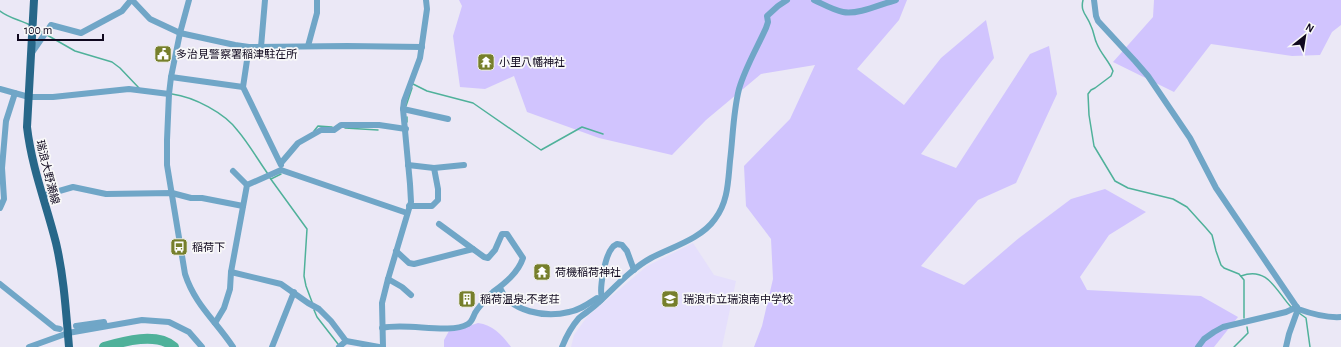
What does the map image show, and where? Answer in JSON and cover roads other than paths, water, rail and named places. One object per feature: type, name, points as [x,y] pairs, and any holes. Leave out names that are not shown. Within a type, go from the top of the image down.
[{"type":"main road","name":"瑞浪大野瀬線","points":[[34,0],[27,127],[29,148],[56,242],[62,271],[69,347]]},
{"type":"street","points":[[31,54],[51,25],[81,33],[122,11],[132,0],[150,19],[180,32],[235,45],[249,47],[422,47]]},
{"type":"street","points":[[189,0],[180,32],[169,91],[167,165],[185,274],[189,288],[197,301],[233,347]]},
{"type":"street","points":[[261,47],[265,0]]},
{"type":"street","points":[[308,46],[317,13],[317,0]]},
{"type":"street","points":[[384,347],[382,303],[411,198],[403,108],[404,101],[420,58],[427,9],[426,0]]},
{"type":"street","points":[[562,347],[579,318],[634,270],[651,258],[695,236],[715,220],[723,206],[727,191],[735,110],[739,89],[745,72],[766,28],[768,22],[767,16],[787,0]]},
{"type":"street","points":[[814,0],[834,9],[850,13],[896,0]]},
{"type":"street","points":[[1094,0],[1098,21],[1148,76],[1190,138],[1216,188],[1298,308],[1309,313],[1334,318],[1341,317]]},
{"type":"street","points":[[249,47],[242,87],[281,162],[281,170]]},
{"type":"street","points":[[171,77],[242,87]]},
{"type":"street","points":[[0,89],[29,97],[53,97],[129,88],[155,92],[169,91]]},
{"type":"street","points":[[0,208],[4,199],[2,168],[6,121],[15,93]]},
{"type":"street","points":[[403,108],[448,119]]},
{"type":"street","points":[[281,162],[298,143],[321,130],[334,130],[341,125],[379,125],[406,129]]},
{"type":"street","points":[[408,164],[434,168],[464,165]]},
{"type":"street","points":[[410,206],[432,206],[438,200],[438,189],[434,168]]},
{"type":"street","points":[[247,185],[281,170],[407,213]]},
{"type":"street","points":[[233,171],[247,185]]},
{"type":"street","points":[[215,323],[224,308],[230,289],[231,272],[247,185]]},
{"type":"street","points":[[42,196],[73,187],[106,194],[172,193],[191,198],[202,198],[243,206]]},
{"type":"street","points":[[382,328],[392,326],[447,328],[468,324],[471,322],[475,313],[493,292],[500,288],[521,265],[523,258],[507,234],[502,234],[495,250],[488,258],[484,258],[439,224]]},
{"type":"street","points":[[601,299],[607,256],[611,248],[617,244],[622,245],[627,251],[634,270]]},
{"type":"street","points":[[396,251],[409,263],[414,264],[473,249]]},
{"type":"street","points":[[231,272],[281,284],[318,309],[331,321],[346,341],[379,347]]},
{"type":"street","points":[[388,279],[402,287],[411,296]]},
{"type":"street","points":[[0,284],[55,328],[60,329]]},
{"type":"street","points":[[500,288],[507,299],[522,308],[537,313],[568,313],[582,308],[597,298],[601,299]]},
{"type":"street","points":[[272,347],[294,292]]},
{"type":"street","points":[[1198,347],[1204,339],[1223,327],[1298,308]]},
{"type":"street","points":[[1286,347],[1298,308]]},
{"type":"street","points":[[29,347],[105,326],[142,320],[169,322],[189,332],[202,347]]},
{"type":"street","points":[[76,326],[104,322],[105,326]]},
{"type":"street","points":[[339,347],[346,341]]},
{"type":"waterway","points":[[1083,0],[1082,8],[1092,28],[1096,42],[1113,71],[1111,76],[1091,90],[1088,94],[1089,115],[1094,146],[1115,181],[1128,188],[1173,199],[1187,207],[1206,228],[1212,235],[1221,265],[1224,268],[1239,274],[1244,280],[1244,318]]},
{"type":"waterway","points":[[0,11],[30,25]]},
{"type":"waterway","points":[[35,28],[44,33]]},
{"type":"waterway","points":[[47,35],[75,51],[112,62],[120,68],[139,88]]},
{"type":"waterway","points":[[413,84],[427,91],[473,103],[541,150],[582,127],[603,134]]},
{"type":"waterway","points":[[406,106],[412,88]]},
{"type":"waterway","points":[[172,94],[199,102],[225,118],[242,136],[268,174]]},
{"type":"waterway","points":[[407,117],[407,122]]},
{"type":"waterway","points":[[314,131],[318,126],[332,127]]},
{"type":"waterway","points":[[345,128],[378,130]]},
{"type":"waterway","points":[[271,179],[281,174]]},
{"type":"waterway","points":[[270,178],[307,229],[304,276],[312,302]]},
{"type":"waterway","points":[[1241,276],[1258,274],[1265,277],[1291,307]]},
{"type":"waterway","points":[[314,310],[317,317],[338,344]]},
{"type":"waterway","points":[[1299,313],[1306,318],[1310,347]]},
{"type":"waterway","points":[[1234,347],[1248,333],[1247,327]]},
{"type":"waterway","points":[[104,347],[140,339],[159,340],[167,342],[174,347]]},
{"type":"place","name":"多治見警察署稲津駐在所","points":[[163,54]]},
{"type":"place","name":"小里八幡神社","points":[[486,62]]},
{"type":"place","name":"稲荷下","points":[[179,247]]},
{"type":"place","name":"荷機稲荷神社","points":[[542,272]]},
{"type":"place","name":"稲荷温泉;不老荘","points":[[467,299]]},
{"type":"place","name":"瑞浪市立瑞浪南中学校","points":[[670,299]]}]
